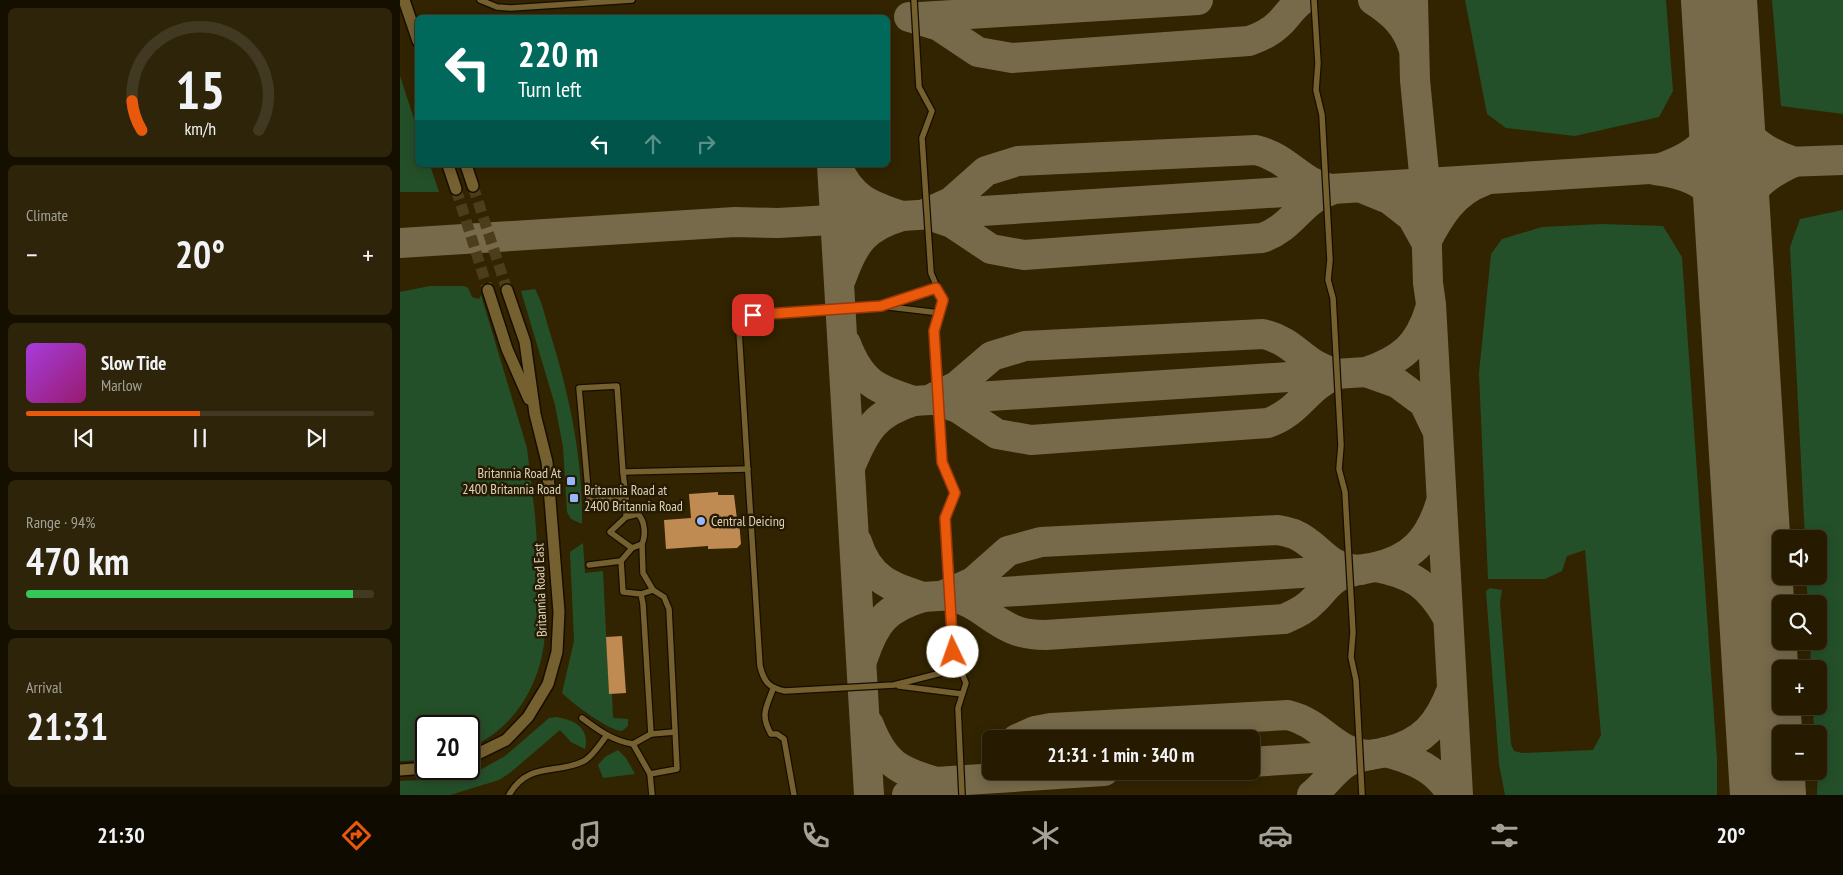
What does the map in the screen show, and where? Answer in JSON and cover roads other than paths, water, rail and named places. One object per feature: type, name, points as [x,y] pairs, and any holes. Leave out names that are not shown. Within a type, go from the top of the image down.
[{"type":"street","points":[[404,0],[415,32]]},
{"type":"street","points":[[449,167],[456,189]]},
{"type":"street","points":[[467,167],[473,186]]},
{"type":"street","name":"Britannia Road East","points":[[488,290],[508,349],[535,414]]},
{"type":"street","name":"Britannia Road East","points":[[480,753],[506,740],[528,717],[548,684],[557,652],[559,612],[547,462],[535,414],[525,342],[507,290]]},
{"type":"street","points":[[400,770],[415,769]]},
{"type":"lane","points":[[480,0],[497,7],[511,8],[632,0]]},
{"type":"lane","points":[[914,0],[919,87],[932,111],[931,119],[922,138],[931,273],[936,288],[943,300],[934,331],[942,462],[955,493],[945,518],[953,652],[966,683],[958,708],[962,795]]},
{"type":"lane","points":[[1314,0],[1318,63],[1316,90],[1322,115],[1330,260],[1328,280],[1333,298],[1341,445],[1339,469],[1344,492],[1353,632],[1351,656],[1356,680],[1362,795]]},
{"type":"lane","points":[[881,306],[936,288]]},
{"type":"lane","points":[[940,313],[881,306],[762,314],[753,315],[743,324],[740,331],[760,666],[765,681],[773,689],[785,691],[894,685],[962,694]]},
{"type":"lane","points":[[626,498],[589,501],[579,388],[617,386],[626,498],[626,517]]},
{"type":"lane","points":[[623,472],[748,469]]},
{"type":"lane","points":[[632,548],[610,532],[632,514],[642,518],[644,526],[642,544],[644,573],[653,590],[664,597],[669,609],[677,769],[650,774]]},
{"type":"lane","points":[[589,565],[621,561],[632,548],[642,544]]},
{"type":"lane","points":[[621,561],[623,592],[641,594],[653,590]]},
{"type":"lane","points":[[641,594],[651,734]]},
{"type":"lane","points":[[894,685],[961,668]]},
{"type":"lane","points":[[773,689],[764,713],[765,723],[771,734],[777,734],[784,739],[794,795]]},
{"type":"lane","points":[[582,718],[622,743],[633,744],[651,734],[675,732]]},
{"type":"lane","points":[[509,795],[520,781],[540,770],[585,761],[607,735]]},
{"type":"lane","points":[[633,744],[650,774],[652,795]]},
{"type":"tunnel","points":[[473,186],[507,290]]},
{"type":"tunnel","points":[[456,189],[488,290]]},
{"type":"place","name":"Britannia Road At 2400 Britannia Road","points":[[571,481]]},
{"type":"place","name":"Britannia Road at 2400 Britannia Road","points":[[574,498]]},
{"type":"place","name":"Central Deicing","points":[[701,521]]}]
